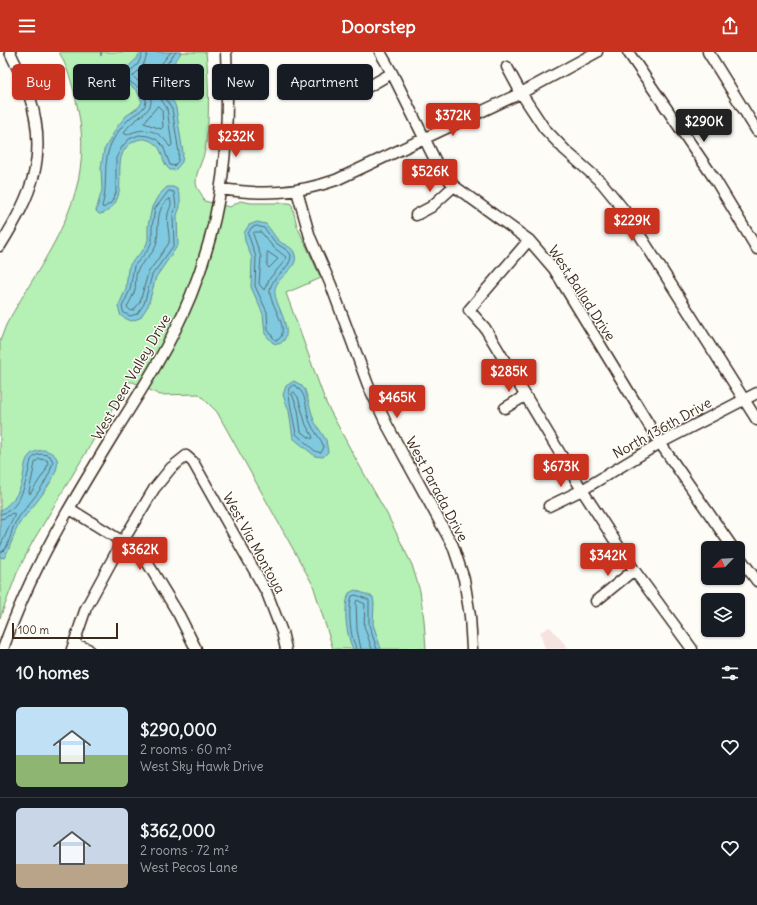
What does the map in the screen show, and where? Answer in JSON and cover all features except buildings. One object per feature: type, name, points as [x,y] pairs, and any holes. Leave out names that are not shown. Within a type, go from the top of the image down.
[{"type":"street","points":[[0,246],[21,213],[30,190],[36,168],[37,141],[35,118],[28,92],[10,52]]},
{"type":"street","name":"West Deer Valley Drive","points":[[3,649],[28,586],[57,529],[169,343],[188,302],[202,266],[221,189],[228,124],[226,52]]},
{"type":"street","name":"West Ballad Drive","points":[[380,52],[438,166],[454,186],[529,240],[554,270],[660,443],[728,541]]},
{"type":"street","points":[[221,189],[275,193],[297,191],[336,180],[521,93],[597,52]]},
{"type":"street","points":[[628,52],[716,181],[757,249]]},
{"type":"street","points":[[708,52],[757,131]]},
{"type":"street","points":[[507,67],[521,93],[544,128],[565,150],[602,183],[624,210],[757,420]]},
{"type":"street","points":[[373,84],[392,73]]},
{"type":"street","points":[[416,216],[431,207],[454,186]]},
{"type":"street","name":"West Parada Drive","points":[[297,191],[310,237],[331,285],[368,385],[387,425],[453,546],[464,580],[470,616],[472,649]]},
{"type":"street","points":[[529,240],[469,310],[484,328],[582,490],[634,570],[691,649]]},
{"type":"street","name":"North 136th Drive","points":[[549,506],[582,490],[660,443],[757,393]]},
{"type":"street","points":[[505,408],[525,396]]},
{"type":"street","name":"West Via Montoya","points":[[122,542],[154,489],[171,468],[186,456],[194,462],[266,593],[282,632],[286,649]]},
{"type":"street","points":[[70,509],[122,542],[147,562],[179,615],[196,649]]},
{"type":"street","points":[[88,649],[73,647],[86,608],[122,542]]},
{"type":"street","points":[[745,565],[757,581]]},
{"type":"street","points":[[596,601],[634,570]]},
{"type":"shaded area","points":[[550,627],[569,649],[545,649],[540,632]]},
{"type":"green space","points":[[59,52],[206,52],[208,75],[208,128],[205,150],[196,178],[197,187],[204,201],[230,207],[240,201],[251,203],[290,203],[292,205],[297,226],[321,278],[286,293],[326,403],[387,514],[412,565],[420,591],[426,649],[333,649],[313,585],[217,412],[199,394],[160,395],[133,382],[128,382],[32,543],[17,573],[0,618],[0,341],[6,325],[64,223],[74,197],[80,170],[82,141],[76,100],[130,100],[130,64],[73,64],[73,88]]},
{"type":"water","points":[[140,52],[181,52],[172,64],[138,64],[138,93],[130,85],[130,66]]},
{"type":"water","points":[[141,100],[172,100],[176,108],[183,153],[182,162],[175,170],[170,170],[165,164],[160,150],[155,144],[145,139],[135,141],[127,147],[122,154],[117,199],[109,210],[99,214],[96,211],[102,190],[101,168],[104,150],[117,127],[126,116],[139,107],[142,102]]},
{"type":"water","points":[[167,187],[177,189],[180,197],[180,207],[177,215],[178,245],[156,277],[148,306],[140,318],[131,321],[121,316],[118,307],[126,289],[128,269],[131,263],[145,248],[148,240],[148,226],[152,207],[158,196]]},
{"type":"water","points":[[257,222],[266,224],[279,241],[291,248],[295,255],[295,261],[290,270],[281,278],[275,288],[276,299],[286,328],[284,340],[279,344],[273,343],[265,334],[263,314],[251,287],[252,258],[245,241],[244,233],[249,225]]},
{"type":"water","points":[[294,381],[301,385],[305,390],[314,421],[326,440],[328,452],[323,457],[315,456],[293,438],[289,411],[283,395],[286,386]]},
{"type":"water","points":[[45,450],[54,454],[57,459],[57,466],[50,484],[19,524],[4,558],[0,557],[0,511],[11,502],[17,493],[22,483],[27,458],[36,451]]},
{"type":"water","points":[[355,590],[373,597],[373,624],[381,649],[353,649],[347,629],[346,606],[349,593]]}]
